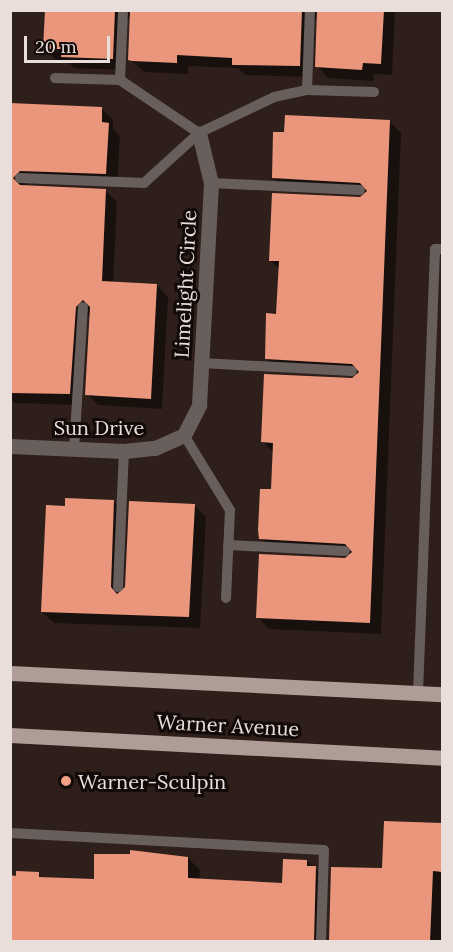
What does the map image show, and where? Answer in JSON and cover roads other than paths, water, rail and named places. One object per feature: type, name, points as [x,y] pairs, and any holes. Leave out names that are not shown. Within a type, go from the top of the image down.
[{"type":"main road","points":[[10,673],[442,694]]},
{"type":"main road","name":"Warner Avenue","points":[[10,735],[442,758]]},
{"type":"street","name":"Limelight Circle","points":[[184,435],[200,405],[211,183],[199,133]]},
{"type":"street","name":"Sun Drive","points":[[10,446],[124,451],[155,448],[184,435]]},
{"type":"lane","points":[[120,80],[123,10]]},
{"type":"lane","points":[[307,90],[310,10]]},
{"type":"lane","points":[[55,78],[120,80],[199,133]]},
{"type":"lane","points":[[20,178],[144,183],[199,133],[274,97],[307,90],[374,92]]},
{"type":"lane","points":[[211,183],[360,190]]},
{"type":"lane","points":[[418,693],[435,249],[442,249]]},
{"type":"lane","points":[[74,449],[82,307]]},
{"type":"lane","points":[[202,363],[352,371]]},
{"type":"lane","points":[[184,435],[230,510],[226,598]]},
{"type":"lane","points":[[118,587],[124,451]]},
{"type":"lane","points":[[228,545],[345,551]]},
{"type":"lane","points":[[10,833],[324,850],[321,942]]},
{"type":"place","name":"Warner-Sculpin","points":[[66,781]]}]
